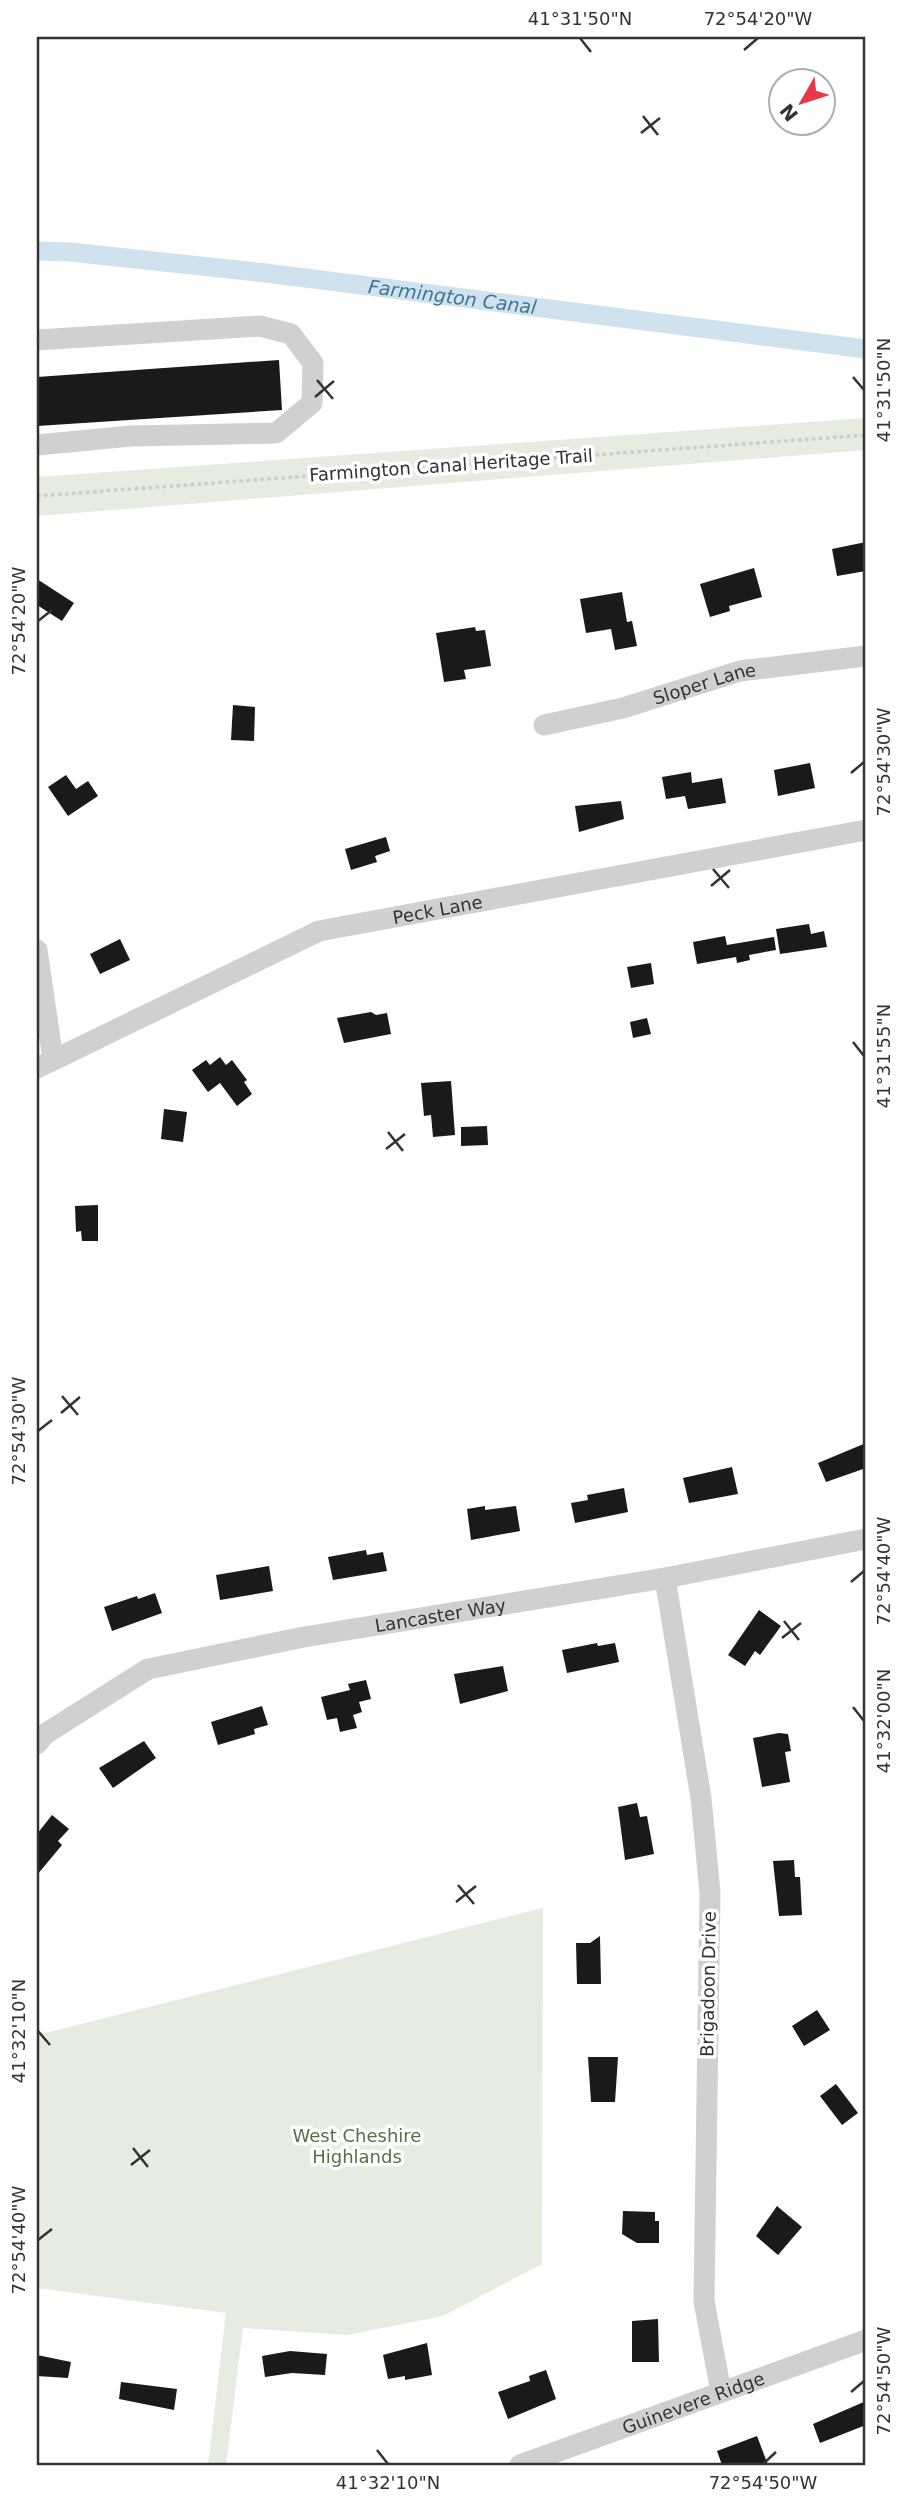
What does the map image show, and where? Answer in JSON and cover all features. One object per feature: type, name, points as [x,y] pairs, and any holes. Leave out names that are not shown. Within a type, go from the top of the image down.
[{"type":"street","points":[[37,340],[260,326],[291,334],[313,363],[312,403],[276,433],[131,436],[37,444]]},
{"type":"street","name":"Sloper Lane","points":[[544,725],[623,708],[740,671],[866,656]]},
{"type":"street","name":"Peck Lane","points":[[45,1063],[320,931],[866,830]]},
{"type":"street","points":[[37,950],[45,1063]]},
{"type":"street","name":"Lancaster Way","points":[[37,1744],[45,1734],[148,1670],[304,1637],[665,1578],[866,1539]]},
{"type":"street","name":"Brigadoon Drive","points":[[665,1578],[701,1798],[710,1893],[704,2301],[721,2392]]},
{"type":"street","name":"Guinevere Ridge","points":[[520,2465],[866,2340]]},
{"type":"path","name":"Farmington Canal Heritage Trail","points":[[37,496],[866,435]]},
{"type":"green space","points":[[866,418],[866,450],[37,516],[37,477]]},
{"type":"green space","name":"West Cheshire Highlands","points":[[543,1908],[542,2264],[443,2316],[347,2335],[243,2328],[226,2465],[208,2465],[226,2313],[37,2288],[37,2035]]},
{"type":"building","points":[[279,360],[282,410],[37,426],[37,377]]},
{"type":"building","points":[[866,542],[866,571],[837,576],[832,549]]},
{"type":"building","points":[[754,568],[762,597],[729,606],[730,611],[710,617],[700,584]]},
{"type":"building","points":[[37,579],[74,603],[62,621],[37,605]]},
{"type":"building","points":[[622,592],[627,622],[632,621],[637,646],[615,650],[611,629],[586,633],[580,599]]},
{"type":"building","points":[[475,627],[476,631],[485,630],[491,666],[464,670],[466,679],[444,682],[436,633]]},
{"type":"building","points":[[233,705],[255,707],[254,741],[231,740]]},
{"type":"building","points":[[810,763],[815,788],[778,796],[774,770]]},
{"type":"building","points":[[691,772],[692,783],[722,778],[726,803],[688,809],[685,796],[666,799],[662,777]]},
{"type":"building","points":[[66,775],[76,789],[88,781],[98,796],[68,816],[48,787]]},
{"type":"building","points":[[621,801],[624,819],[579,832],[575,806]]},
{"type":"building","points":[[386,837],[390,851],[375,856],[377,862],[351,870],[345,849]]},
{"type":"building","points":[[809,924],[811,934],[824,931],[827,947],[780,954],[776,929]]},
{"type":"building","points":[[725,936],[727,945],[774,937],[776,950],[749,955],[750,960],[737,963],[736,957],[697,964],[693,942]]},
{"type":"building","points":[[120,939],[130,960],[100,974],[90,954]]},
{"type":"building","points":[[651,963],[654,984],[631,988],[627,967]]},
{"type":"building","points":[[371,1012],[376,1015],[387,1013],[391,1034],[344,1043],[337,1018]]},
{"type":"building","points":[[647,1018],[651,1034],[633,1038],[630,1022]]},
{"type":"building","points":[[220,1057],[226,1065],[232,1060],[247,1080],[244,1082],[252,1094],[237,1106],[220,1083],[208,1092],[192,1070],[206,1060],[210,1065]]},
{"type":"building","points":[[451,1081],[455,1135],[433,1137],[431,1115],[424,1116],[421,1083]]},
{"type":"building","points":[[164,1109],[187,1112],[183,1142],[161,1139]]},
{"type":"building","points":[[487,1126],[488,1145],[461,1146],[461,1127]]},
{"type":"building","points":[[98,1205],[98,1241],[82,1241],[81,1231],[76,1232],[75,1206]]},
{"type":"building","points":[[866,1443],[866,1468],[826,1482],[818,1463]]},
{"type":"building","points":[[732,1467],[738,1494],[689,1503],[683,1478]]},
{"type":"building","points":[[624,1488],[628,1512],[575,1523],[571,1503],[588,1500],[587,1495]]},
{"type":"building","points":[[485,1506],[485,1510],[516,1506],[520,1531],[471,1540],[467,1509]]},
{"type":"building","points":[[366,1550],[367,1555],[383,1552],[387,1571],[333,1580],[328,1557]]},
{"type":"building","points":[[269,1566],[273,1591],[220,1600],[216,1575]]},
{"type":"building","points":[[155,1593],[162,1613],[112,1631],[104,1607]]},
{"type":"building","points":[[759,1610],[781,1626],[760,1655],[755,1651],[745,1666],[728,1655]]},
{"type":"building","points":[[597,1643],[598,1646],[615,1643],[619,1662],[567,1673],[562,1650]]},
{"type":"building","points":[[503,1666],[508,1691],[460,1704],[454,1674]]},
{"type":"building","points":[[366,1680],[371,1699],[359,1702],[362,1712],[353,1715],[357,1728],[340,1732],[337,1718],[327,1720],[321,1697],[350,1690],[348,1684]]},
{"type":"building","points":[[262,1706],[268,1725],[254,1729],[255,1734],[218,1745],[211,1722]]},
{"type":"building","points":[[788,1734],[791,1751],[785,1752],[790,1782],[762,1787],[753,1738]]},
{"type":"building","points":[[144,1741],[156,1758],[113,1788],[99,1768]]},
{"type":"building","points":[[637,1803],[640,1817],[647,1816],[654,1854],[625,1860],[618,1807]]},
{"type":"building","points":[[52,1815],[69,1829],[58,1841],[62,1845],[37,1875],[37,1834]]},
{"type":"building","points":[[794,1860],[795,1877],[800,1877],[802,1915],[779,1916],[773,1861]]},
{"type":"building","points":[[600,1936],[601,1984],[577,1984],[576,1943],[590,1943]]},
{"type":"building","points":[[817,2010],[830,2030],[804,2046],[792,2026]]},
{"type":"building","points":[[588,2057],[618,2057],[615,2102],[591,2102]]},
{"type":"building","points":[[836,2084],[858,2113],[842,2125],[820,2096]]},
{"type":"building","points":[[777,2206],[802,2227],[778,2255],[756,2236]]},
{"type":"building","points":[[623,2211],[655,2212],[655,2221],[659,2221],[659,2243],[637,2243],[622,2234]]},
{"type":"building","points":[[658,2319],[659,2362],[632,2362],[632,2321]]},
{"type":"building","points":[[427,2343],[432,2375],[405,2380],[405,2376],[388,2379],[383,2355]]},
{"type":"building","points":[[290,2351],[327,2354],[325,2375],[292,2373],[265,2377],[262,2356]]},
{"type":"building","points":[[37,2355],[71,2362],[68,2378],[37,2376]]},
{"type":"building","points":[[546,2370],[556,2399],[508,2419],[498,2392],[530,2381],[529,2376]]},
{"type":"building","points":[[121,2382],[177,2389],[174,2410],[119,2399]]},
{"type":"building","points":[[866,2401],[866,2425],[820,2443],[813,2424]]},
{"type":"building","points":[[757,2436],[768,2465],[722,2465],[717,2451]]},
{"type":"waterway","name":"Farmington Canal","points":[[37,251],[70,252],[266,273],[866,349]]}]
